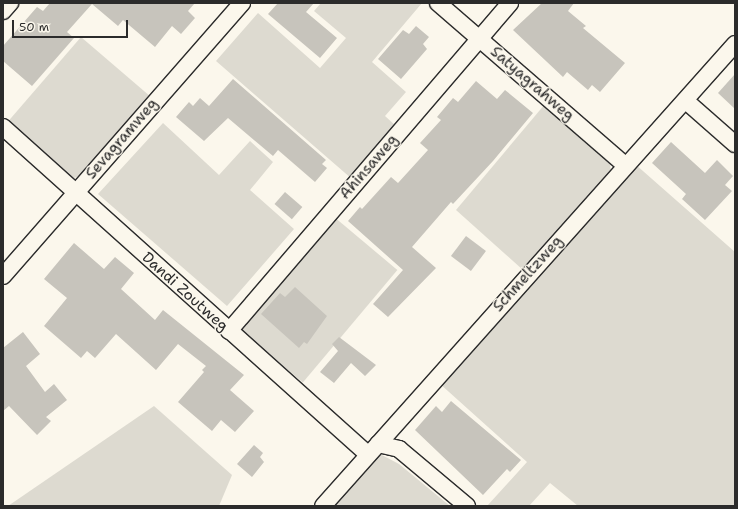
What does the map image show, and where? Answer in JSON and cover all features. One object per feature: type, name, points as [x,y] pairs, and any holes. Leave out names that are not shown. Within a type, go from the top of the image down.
[{"type":"street","points":[[3,11],[10,3]]},
{"type":"street","name":"Sevagramweg","points":[[3,276],[242,3]]},
{"type":"street","name":"Satyagrahweg","points":[[438,3],[625,165]]},
{"type":"street","name":"Ahinsaweg","points":[[229,331],[510,3]]},
{"type":"street","name":"Schmeltzweg","points":[[323,506],[625,165],[686,101],[735,44]]},
{"type":"street","points":[[686,101],[735,144]]},
{"type":"street","name":"Dandi Zoutweg","points":[[3,127],[229,331],[373,449]]},
{"type":"street","points":[[373,449],[399,449],[467,506]]},
{"type":"shaded area","points":[[321,3],[422,3],[372,62],[406,92],[385,116],[396,126],[352,179],[216,61],[258,13],[320,68],[346,38],[314,11]]},
{"type":"shaded area","points":[[81,37],[151,97],[84,174],[69,180],[5,125]]},
{"type":"shaded area","points":[[545,104],[609,158],[611,171],[523,270],[456,210]]},
{"type":"shaded area","points":[[163,123],[219,175],[250,141],[273,162],[250,190],[294,229],[227,306],[98,194]]},
{"type":"shaded area","points":[[635,164],[735,252],[735,506],[578,506],[550,483],[529,506],[487,506],[527,462],[439,383]]},
{"type":"shaded area","points":[[333,216],[397,270],[303,383],[239,329]]},
{"type":"shaded area","points":[[154,406],[232,475],[219,506],[8,506]]},
{"type":"shaded area","points":[[378,453],[399,464],[450,506],[330,506]]},
{"type":"building","points":[[50,3],[195,3],[188,11],[195,18],[181,34],[172,26],[155,47],[123,20],[118,26],[92,4],[67,32],[74,38],[32,86],[3,61],[3,46],[37,7],[43,11]]},
{"type":"building","points":[[278,3],[314,3],[306,12],[337,38],[320,58],[268,14]]},
{"type":"building","points":[[542,3],[574,3],[568,11],[586,26],[583,28],[625,63],[600,92],[592,85],[588,90],[567,72],[563,77],[513,30]]},
{"type":"building","points":[[416,26],[429,37],[423,44],[427,49],[401,79],[378,59],[403,30],[409,34]]},
{"type":"building","points":[[735,74],[735,109],[718,93]]},
{"type":"building","points":[[233,79],[326,160],[322,164],[327,168],[315,182],[278,150],[273,156],[228,118],[204,141],[176,117],[189,102],[193,106],[200,98],[209,106]]},
{"type":"building","points":[[476,81],[497,99],[505,90],[533,113],[493,161],[453,204],[451,202],[412,247],[436,268],[388,317],[373,304],[403,270],[348,221],[360,207],[362,209],[391,177],[398,183],[428,150],[420,143],[441,120],[437,117],[453,98],[458,102]]},
{"type":"building","points":[[671,142],[705,173],[717,160],[733,176],[725,185],[732,191],[705,220],[682,199],[686,194],[652,163]]},
{"type":"building","points":[[285,192],[302,207],[292,219],[275,204]]},
{"type":"building","points":[[466,236],[486,251],[471,271],[451,256]]},
{"type":"building","points":[[74,243],[104,269],[115,257],[134,273],[121,289],[155,320],[163,310],[244,375],[230,390],[254,411],[235,432],[221,420],[212,431],[178,402],[204,372],[202,370],[206,366],[178,344],[156,370],[116,334],[95,358],[87,351],[81,358],[44,326],[67,298],[44,279]]},
{"type":"building","points":[[295,287],[327,316],[307,344],[304,342],[299,348],[261,314],[280,293],[285,297]]},
{"type":"building","points":[[23,332],[40,354],[26,366],[45,392],[54,384],[67,400],[46,417],[51,421],[37,435],[9,406],[3,411],[3,348]]},
{"type":"building","points":[[339,337],[376,365],[365,376],[351,363],[334,383],[320,372],[338,351],[332,344]]},
{"type":"building","points":[[451,401],[521,460],[510,472],[507,469],[483,495],[415,430],[436,406],[442,412]]},
{"type":"building","points":[[254,445],[263,453],[260,457],[264,462],[252,477],[237,464]]}]
